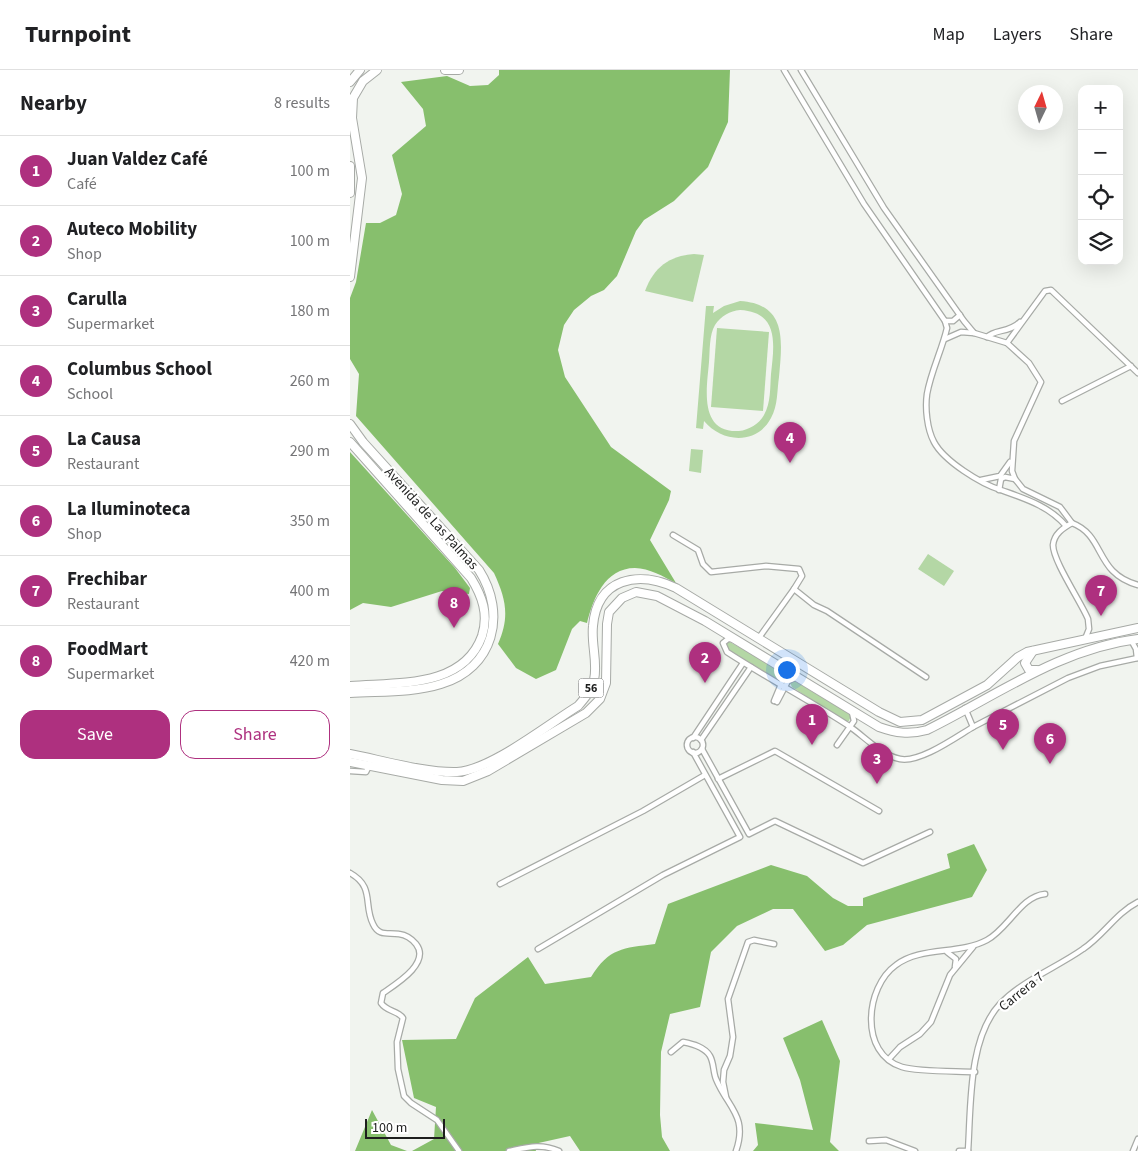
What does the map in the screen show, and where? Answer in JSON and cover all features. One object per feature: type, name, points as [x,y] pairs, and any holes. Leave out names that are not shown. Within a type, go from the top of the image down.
[{"type":"main road","points":[[351,80],[360,70]]},
{"type":"main road","points":[[350,277],[362,178],[361,163],[352,124],[353,98],[362,81],[377,70]]},
{"type":"main road","points":[[445,70],[459,70]]},
{"type":"main road","points":[[350,166],[350,194]]},
{"type":"main road","name":"Avenida de Las Palmas","points":[[350,424],[479,570],[490,589],[494,611],[488,643],[474,665],[459,676],[427,687],[350,694]]},
{"type":"main road","name":"Avenida de Las Palmas","points":[[350,442],[471,578],[483,602],[485,617],[482,635],[475,650],[466,661],[452,671],[419,680],[350,686]]},
{"type":"main road","name":"56","points":[[350,754],[452,772],[473,769],[493,760],[578,706],[587,696],[595,672],[592,634],[596,608],[609,590],[622,582],[638,578],[664,583],[879,712],[900,722],[922,720],[987,685],[1018,657],[1033,651],[1064,646],[1085,639],[1138,628]]},
{"type":"main road","name":"56","points":[[350,762],[442,780],[468,780],[488,771],[589,711],[600,699],[606,683],[606,624],[609,612],[618,601],[631,594],[644,592],[658,596],[740,642],[879,727],[906,734],[927,730],[1038,670],[1090,649],[1134,639]]},
{"type":"main road","points":[[1033,651],[1027,658],[1026,667],[1031,670],[1038,670]]},
{"type":"street","points":[[784,70],[864,204],[945,321],[947,328],[945,339],[927,395],[930,434],[934,444],[944,454],[979,480],[999,490],[1045,507],[1066,526]]},
{"type":"street","points":[[801,70],[884,208],[974,333]]},
{"type":"street","points":[[1007,343],[1045,291],[1052,290],[1138,373]]},
{"type":"street","points":[[945,321],[953,321],[960,315]]},
{"type":"street","points":[[987,337],[991,333],[1012,329],[1024,318]]},
{"type":"street","points":[[945,339],[961,332],[974,333],[1007,343],[1029,363],[1041,382],[1014,441],[1009,465],[1000,476],[979,480]]},
{"type":"street","points":[[1062,400],[1131,366]]},
{"type":"street","points":[[1011,456],[1015,479],[1023,489],[1060,507],[1072,523],[1080,526],[1089,536],[1112,573],[1127,582],[1138,585]]},
{"type":"street","points":[[999,490],[1001,479],[1005,477],[1015,479]]},
{"type":"street","points":[[1072,523],[1061,529],[1055,539],[1054,552],[1088,619],[1089,629],[1085,639]]},
{"type":"street","points":[[673,535],[698,550],[703,564],[712,572],[766,566],[799,570],[802,576],[758,639]]},
{"type":"street","points":[[794,589],[814,605],[827,611],[926,677]]},
{"type":"street","points":[[740,642],[728,639],[723,643],[723,647],[727,652],[850,727],[884,752],[900,759],[909,759],[926,754],[1039,691],[1068,678],[1100,666],[1137,658],[1134,639]]},
{"type":"street","points":[[538,949],[663,875],[740,837],[688,745],[743,662]]},
{"type":"street","points":[[751,667],[701,740],[702,749],[749,834],[775,821],[863,863],[930,832]]},
{"type":"street","points":[[776,701],[782,686],[784,673],[782,668]]},
{"type":"street","points":[[782,686],[790,678],[797,676]]},
{"type":"street","points":[[965,708],[973,727]]},
{"type":"street","points":[[837,745],[855,718],[850,709]]},
{"type":"street","points":[[693,738],[701,740]]},
{"type":"street","points":[[693,752],[702,749]]},
{"type":"street","points":[[718,779],[775,751],[879,811]]},
{"type":"street","points":[[350,771],[366,772],[369,766]]},
{"type":"street","points":[[500,884],[642,812],[705,775]]},
{"type":"street","points":[[350,873],[363,884],[367,893],[372,922],[377,930],[384,934],[407,936],[419,949],[420,954],[416,964],[397,986],[383,993],[381,1003],[384,1008],[400,1014],[403,1018],[397,1042],[398,1069],[404,1096],[411,1104],[437,1120],[460,1151]]},
{"type":"street","points":[[889,1059],[931,1022],[945,986],[955,967],[974,947],[998,933],[1030,900],[1038,895],[1045,894]]},
{"type":"street","name":"Carrera 7","points":[[968,1151],[975,1072],[983,1031],[1001,1004],[1042,972],[1089,945],[1122,914],[1138,902]]},
{"type":"street","points":[[726,1097],[723,1082],[724,1070],[730,1056],[733,1036],[728,1009],[732,986],[748,942],[754,940],[774,944]]},
{"type":"street","points":[[974,947],[904,960],[892,968],[881,980],[873,1002],[872,1028],[876,1042],[889,1059],[903,1067],[975,1072]]},
{"type":"street","points":[[946,951],[954,955],[956,959],[955,967]]},
{"type":"street","points":[[671,1052],[683,1042],[700,1046],[711,1057],[714,1077],[732,1104],[741,1125],[736,1151]]},
{"type":"street","points":[[1133,1151],[1138,1139]]},
{"type":"street","points":[[869,1141],[886,1140],[915,1151]]},
{"type":"street","points":[[509,1151],[537,1145],[548,1146],[559,1151]]},
{"type":"street","points":[[959,1151],[968,1151]]},
{"type":"green space","points":[[499,70],[730,70],[728,122],[708,167],[674,201],[644,220],[636,231],[617,276],[604,290],[591,296],[574,310],[564,325],[558,350],[565,377],[611,447],[671,491],[669,500],[650,540],[676,583],[656,573],[640,568],[625,569],[616,573],[602,586],[593,604],[587,623],[580,621],[572,629],[556,670],[536,679],[516,668],[498,644],[504,625],[505,608],[494,573],[356,416],[359,374],[350,359],[350,298],[356,282],[366,223],[380,223],[396,215],[402,194],[392,155],[426,126],[423,109],[401,82],[447,76],[470,86],[488,85],[499,75]]},
{"type":"green space","points":[[694,254],[704,255],[693,302],[645,291],[653,275],[664,264],[677,257]]},
{"type":"green space","points":[[740,301],[756,304],[767,309],[779,327],[781,351],[775,408],[765,427],[748,437],[729,437],[720,434],[704,421],[703,429],[696,428],[706,306],[714,306],[713,313],[724,306]],"holes":[[[740,310],[753,312],[762,317],[772,332],[773,352],[768,405],[762,418],[753,426],[739,431],[726,430],[717,425],[711,417],[708,407],[707,384],[712,333],[717,322],[726,315]]]},
{"type":"green space","points":[[717,328],[769,332],[763,411],[711,407]]},
{"type":"green space","points":[[691,449],[703,450],[701,473],[689,471]]},
{"type":"green space","points":[[350,452],[455,568],[470,588],[469,594],[442,591],[391,607],[363,603],[350,610]]},
{"type":"green space","points":[[928,554],[954,571],[944,586],[918,569]]},
{"type":"green space","points":[[728,641],[779,669],[782,672],[781,677],[775,678],[727,649],[725,643]]},
{"type":"green space","points":[[793,680],[848,713],[851,716],[849,721],[844,721],[792,687],[790,683]]},
{"type":"green space","points":[[974,844],[987,870],[972,897],[867,925],[843,945],[825,951],[793,909],[773,909],[737,926],[711,952],[700,1007],[670,1014],[661,1052],[660,1115],[662,1137],[670,1151],[580,1151],[570,1136],[534,1144],[536,1151],[412,1151],[434,1139],[436,1107],[414,1098],[402,1040],[456,1039],[475,998],[528,957],[545,984],[591,977],[604,960],[618,951],[655,944],[668,904],[771,865],[807,876],[833,898],[848,906],[863,906],[863,898],[950,868],[947,854]]},
{"type":"green space","points":[[822,1020],[840,1061],[830,1142],[839,1151],[753,1151],[758,1145],[755,1123],[813,1130],[800,1080],[783,1038]]},
{"type":"green space","points":[[372,1110],[391,1145],[407,1151],[355,1151]]},
{"type":"place","name":"Columbus School","points":[[790,463]]},
{"type":"place","name":"Frechibar","points":[[1101,616]]},
{"type":"place","name":"FoodMart","points":[[454,628]]},
{"type":"place","name":"Auteco Mobility","points":[[705,683]]},
{"type":"place","name":"Juan Valdez Café","points":[[812,745]]},
{"type":"place","name":"La Causa","points":[[1003,750]]},
{"type":"place","name":"La Iluminoteca","points":[[1050,764]]},
{"type":"place","name":"Carulla","points":[[877,784]]}]
